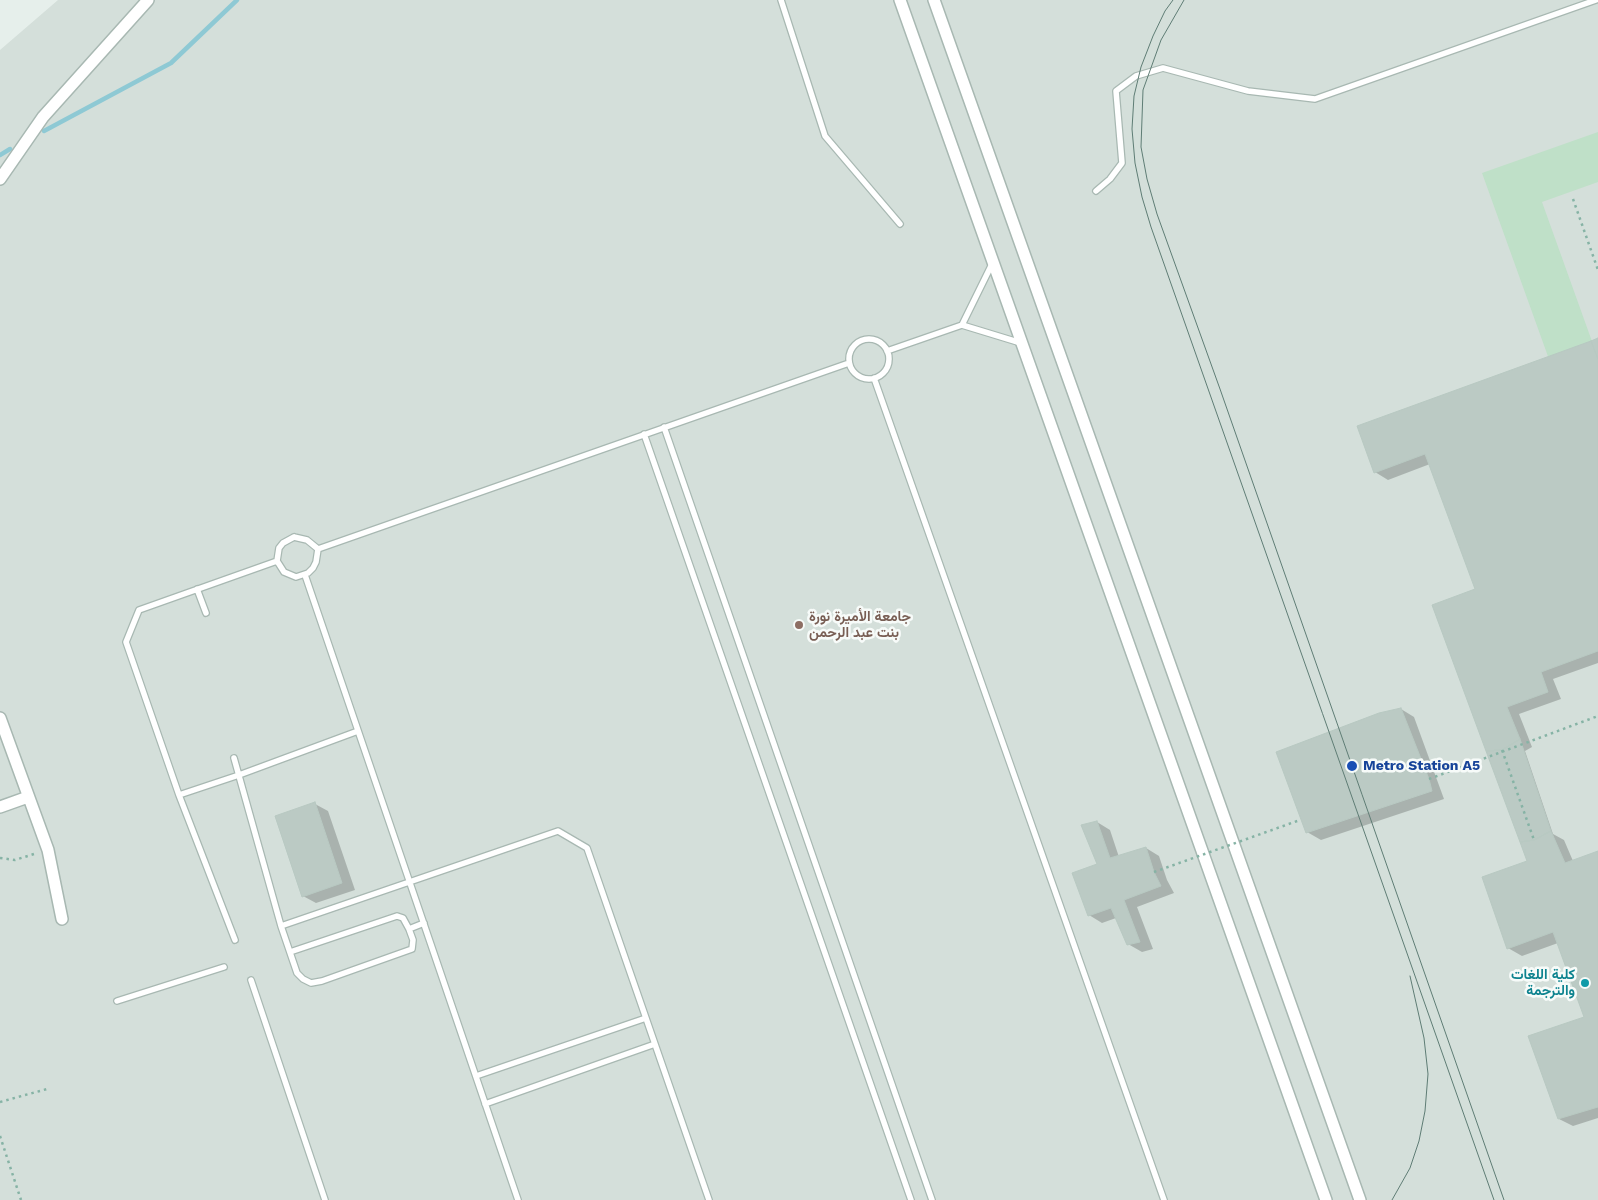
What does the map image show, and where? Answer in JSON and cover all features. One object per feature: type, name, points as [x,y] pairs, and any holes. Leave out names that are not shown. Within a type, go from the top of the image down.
[{"type":"street","points":[[0,180],[43,117],[148,0]]},
{"type":"street","points":[[900,0],[1326,1200]]},
{"type":"street","points":[[934,0],[1360,1200]]},
{"type":"street","points":[[0,718],[48,850],[62,919]]},
{"type":"street","points":[[0,807],[28,797]]},
{"type":"lane","points":[[780,0],[826,136],[900,224]]},
{"type":"lane","points":[[1096,191],[1110,179],[1122,163],[1116,91],[1136,76],[1163,68],[1248,91],[1314,99],[1596,0]]},
{"type":"lane","points":[[962,325],[993,262]]},
{"type":"lane","points":[[887,351],[962,325],[1022,344]]},
{"type":"lane","points":[[872,339],[879,341],[887,351],[888,364],[880,375],[874,378],[862,377],[856,374],[849,363],[851,350],[860,341],[872,339]]},
{"type":"lane","points":[[318,549],[849,363]]},
{"type":"lane","points":[[874,378],[1164,1200]]},
{"type":"lane","points":[[664,427],[932,1200]]},
{"type":"lane","points":[[644,434],[911,1200]]},
{"type":"lane","points":[[301,537],[318,549],[313,568],[305,575],[296,577],[289,575],[284,572],[277,561],[279,548],[288,539],[301,537]]},
{"type":"lane","points":[[235,940],[179,795],[126,642],[139,610],[277,561]]},
{"type":"lane","points":[[305,575],[518,1200]]},
{"type":"lane","points":[[197,590],[206,612]]},
{"type":"lane","points":[[179,795],[358,731]]},
{"type":"lane","points":[[234,758],[281,926],[297,973],[311,983],[322,981],[412,949],[413,940],[403,918],[397,916],[290,952]]},
{"type":"lane","points":[[281,926],[558,831],[586,848],[710,1200]]},
{"type":"lane","points":[[409,929],[424,923]]},
{"type":"lane","points":[[117,1001],[224,967]]},
{"type":"lane","points":[[251,980],[325,1200]]},
{"type":"lane","points":[[476,1076],[646,1018]]},
{"type":"lane","points":[[486,1104],[655,1044]]},
{"type":"path","points":[[1572,200],[1598,270]]},
{"type":"path","points":[[1429,780],[1502,750],[1598,716]]},
{"type":"path","points":[[1502,750],[1534,840]]},
{"type":"path","points":[[1154,872],[1300,820]]},
{"type":"path","points":[[0,858],[16,860],[48,850]]},
{"type":"path","points":[[0,1102],[47,1089]]},
{"type":"path","points":[[0,1136],[21,1200]]},
{"type":"shaded area","name":"جامعة الأميرة نورة بنت عبد الرحمن","points":[[58,0],[1598,0],[1598,1200],[0,1200],[0,50]]},
{"type":"green space","points":[[1598,132],[1598,182],[1542,202],[1594,347],[1550,362],[1482,173]]},
{"type":"building","points":[[1598,338],[1598,359],[1591,341]]},
{"type":"building","points":[[1591,341],[1598,359],[1598,651],[1541,672],[1548,692],[1507,707],[1520,739],[1502,750],[1486,751],[1432,605],[1475,589],[1425,454],[1374,473],[1357,426]]},
{"type":"building","name":"Metro Station A5","points":[[1401,708],[1432,791],[1306,833],[1276,752],[1379,713]]},
{"type":"building","points":[[1520,739],[1551,831],[1534,840],[1520,842],[1486,751],[1502,750]]},
{"type":"building","points":[[315,802],[342,883],[302,897],[275,816]]},
{"type":"building","points":[[1097,821],[1110,858],[1146,847],[1154,872],[1161,886],[1124,900],[1140,942],[1127,945],[1111,908],[1088,916],[1072,873],[1097,864],[1081,825]]},
{"type":"building","name":"كلية اللغات والترجمة","points":[[1551,831],[1565,863],[1598,851],[1598,1107],[1558,1119],[1528,1036],[1584,1017],[1553,932],[1507,949],[1482,877],[1527,861],[1520,842],[1534,840]]},
{"type":"waterway","points":[[44,131],[171,63],[237,0]]},
{"type":"waterway","points":[[0,155],[10,149]]},
{"type":"tram line","points":[[1173,0],[1165,11],[1153,36],[1141,67],[1134,96],[1132,129],[1135,163],[1142,197],[1494,1200]]},
{"type":"tram line","points":[[1184,0],[1161,40],[1143,90],[1141,147],[1147,179],[1157,214],[1504,1200]]},
{"type":"tram line","points":[[1392,1200],[1410,1168],[1419,1141],[1425,1111],[1428,1074],[1424,1038],[1410,976]]},
{"type":"place","name":"جامعة الأميرة نورة بنت عبد الرحمن","points":[[799,625]]},
{"type":"place","name":"Metro Station A5","points":[[1352,766]]},
{"type":"place","name":"كلية اللغات والترجمة","points":[[1585,983]]}]
